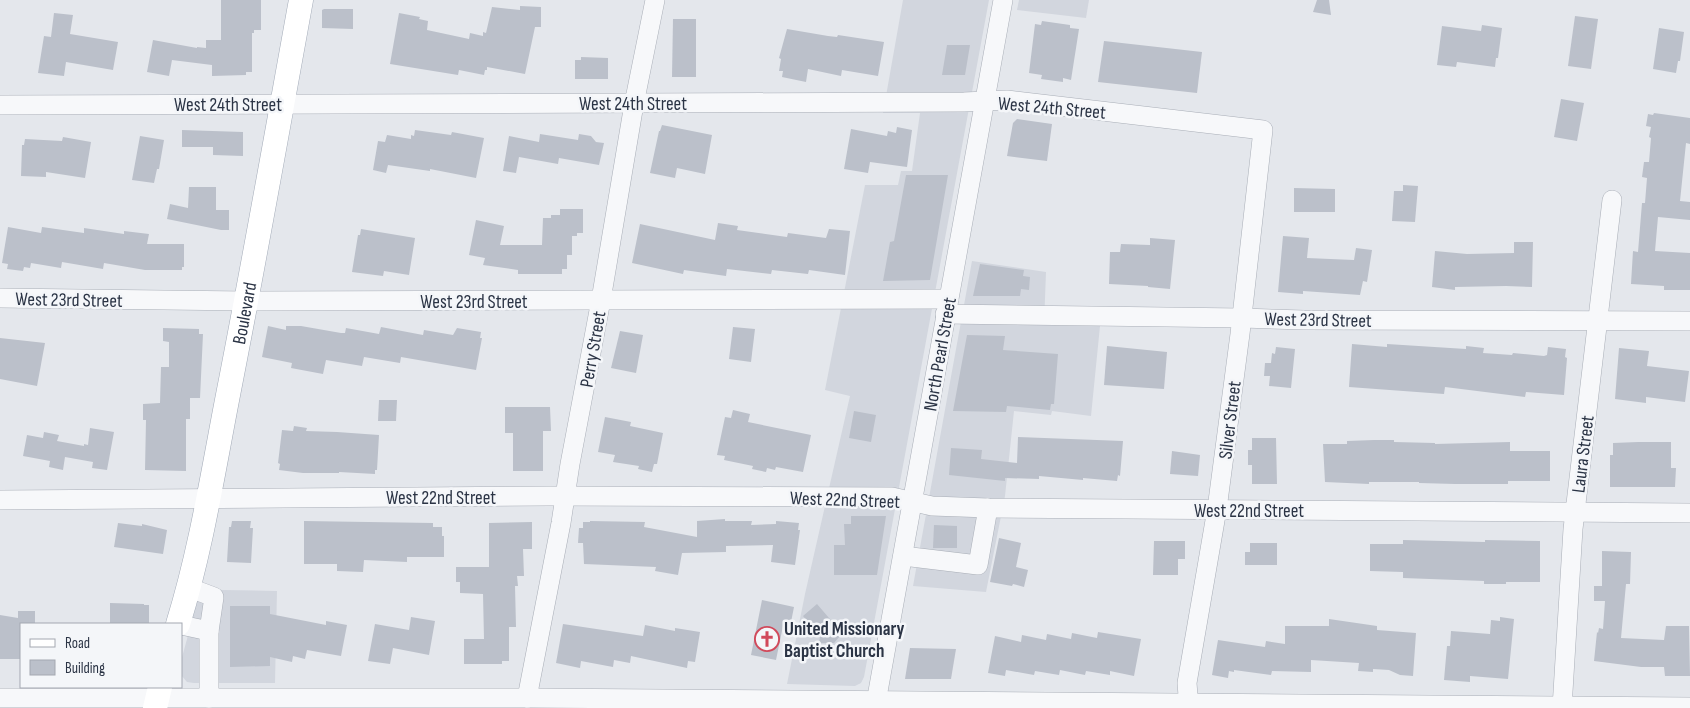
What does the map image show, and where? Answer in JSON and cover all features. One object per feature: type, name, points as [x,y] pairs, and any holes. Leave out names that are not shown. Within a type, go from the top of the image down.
[{"type":"main road","name":"Boulevard","points":[[181,623],[190,588],[208,499],[301,0]]},
{"type":"street","name":"Perry Street","points":[[527,698],[601,300],[634,104],[655,0]]},
{"type":"street","name":"North Pearl Street","points":[[876,704],[1003,0]]},
{"type":"street","name":"West 24th Street","points":[[0,104],[634,104],[985,102],[1007,100],[1263,130]]},
{"type":"street","name":"Silver Street","points":[[1189,706],[1187,683],[1217,509],[1242,318],[1263,130]]},
{"type":"street","name":"Laura Street","points":[[1562,707],[1575,512],[1612,200]]},
{"type":"street","name":"West 23rd Street","points":[[0,298],[246,301],[601,300],[947,307],[1304,320],[1690,321]]},
{"type":"street","name":"West 22nd Street","points":[[0,500],[565,496],[892,497],[932,506],[988,508],[1690,513]]},
{"type":"street","points":[[903,556],[978,565],[988,508]]},
{"type":"street","points":[[190,588],[214,597],[210,631],[209,698]]},
{"type":"street","points":[[182,625],[210,631]]},
{"type":"street","points":[[0,698],[527,698],[876,704],[1690,707]]},
{"type":"shaded area","points":[[903,0],[989,0],[864,677],[861,683],[855,686],[787,684],[805,594],[850,396],[825,390],[865,185],[898,185],[901,171],[912,171],[920,113],[883,113]]},
{"type":"shaded area","points":[[1019,0],[1089,0],[1086,18],[1017,10]]},
{"type":"shaded area","points":[[972,261],[1046,272],[1044,325],[1100,326],[1091,416],[1052,411],[1051,415],[1014,411],[1005,496],[986,592],[913,586]]},
{"type":"shaded area","points":[[202,584],[222,590],[277,591],[275,683],[187,682],[182,676],[182,657]]},
{"type":"building","points":[[221,0],[261,0],[261,30],[254,30],[254,33],[252,33],[252,72],[246,72],[246,75],[212,76],[212,65],[172,60],[169,76],[147,72],[153,40],[206,48],[206,40],[221,40]]},
{"type":"building","points":[[1317,0],[1329,0],[1331,15],[1313,12]]},
{"type":"building","points":[[520,6],[541,7],[541,27],[535,27],[525,74],[487,67],[484,75],[459,70],[458,75],[390,64],[399,13],[420,17],[419,19],[428,21],[427,30],[469,39],[470,33],[483,36],[483,32],[486,33],[492,7],[520,10]]},
{"type":"building","points":[[353,9],[353,29],[322,28],[322,10]]},
{"type":"building","points":[[54,13],[73,15],[70,34],[118,42],[113,70],[66,62],[64,76],[38,73],[44,36],[51,37]]},
{"type":"building","points":[[1575,16],[1598,19],[1591,69],[1568,66]]},
{"type":"building","points":[[673,19],[696,19],[696,77],[672,77]]},
{"type":"building","points":[[1042,21],[1070,25],[1070,28],[1079,29],[1071,80],[1063,78],[1063,82],[1041,79],[1042,75],[1029,73],[1035,24],[1041,25]]},
{"type":"building","points":[[1482,25],[1502,28],[1495,67],[1457,62],[1456,67],[1437,65],[1442,26],[1481,31]]},
{"type":"building","points":[[1659,28],[1684,32],[1680,61],[1678,61],[1676,73],[1653,69]]},
{"type":"building","points":[[787,29],[884,42],[878,76],[842,70],[841,76],[808,69],[806,82],[782,77],[783,71],[779,71],[781,59],[779,58]]},
{"type":"building","points":[[1104,41],[1202,52],[1197,93],[1098,82]]},
{"type":"building","points":[[947,45],[970,45],[965,75],[942,75]]},
{"type":"building","points":[[581,57],[608,58],[608,79],[575,79],[575,60],[581,60]]},
{"type":"building","points":[[1561,99],[1584,103],[1577,141],[1554,137]]},
{"type":"building","points":[[1654,113],[1690,118],[1690,144],[1686,143],[1680,201],[1690,202],[1690,220],[1658,217],[1655,251],[1690,253],[1690,290],[1664,290],[1664,286],[1631,284],[1633,251],[1638,252],[1642,203],[1645,203],[1647,178],[1642,177],[1644,162],[1649,162],[1651,127],[1646,126],[1648,114],[1653,115]]},
{"type":"building","points":[[1017,119],[1052,124],[1047,161],[1007,156],[1013,123]]},
{"type":"building","points":[[662,125],[712,135],[705,174],[677,168],[675,178],[650,173]]},
{"type":"building","points":[[897,127],[912,130],[907,167],[870,162],[868,173],[844,169],[851,129],[887,136],[888,131],[896,133]]},
{"type":"building","points":[[182,130],[243,132],[243,156],[213,155],[213,147],[182,147]]},
{"type":"building","points":[[415,130],[451,135],[452,132],[484,138],[476,178],[430,169],[430,171],[388,165],[386,173],[373,170],[378,141],[385,142],[387,135],[411,139],[411,135],[414,136]]},
{"type":"building","points":[[540,134],[578,140],[579,134],[591,136],[596,142],[604,143],[599,165],[559,158],[558,164],[519,157],[516,173],[503,171],[509,136],[539,142]]},
{"type":"building","points":[[140,136],[164,140],[159,169],[157,169],[154,183],[132,180]]},
{"type":"building","points":[[63,137],[91,142],[85,178],[46,172],[46,177],[21,176],[22,145],[24,145],[25,139],[62,141]]},
{"type":"building","points":[[906,175],[948,175],[930,280],[883,281],[890,242],[894,241]]},
{"type":"building","points":[[1403,185],[1418,186],[1415,222],[1392,221],[1394,191],[1403,191]]},
{"type":"building","points":[[189,187],[216,187],[216,210],[229,210],[229,230],[167,219],[170,204],[188,208]]},
{"type":"building","points":[[1294,188],[1335,189],[1335,212],[1294,212]]},
{"type":"building","points":[[560,209],[583,209],[583,233],[577,233],[577,236],[572,236],[572,255],[567,255],[567,269],[562,269],[562,274],[518,274],[518,270],[483,265],[485,258],[469,255],[476,220],[504,226],[500,245],[542,245],[543,218],[551,218],[551,215],[560,215]]},
{"type":"building","points":[[718,223],[738,226],[737,230],[787,237],[788,233],[826,238],[829,229],[850,231],[845,275],[809,270],[808,274],[772,270],[771,274],[727,269],[726,276],[684,270],[683,274],[632,263],[640,224],[715,240]]},
{"type":"building","points":[[8,227],[41,233],[42,227],[84,233],[84,228],[124,234],[124,231],[149,234],[147,244],[184,244],[184,267],[182,267],[182,270],[145,270],[104,263],[103,269],[62,262],[61,268],[31,263],[30,268],[24,267],[23,271],[7,269],[8,264],[2,263]]},
{"type":"building","points":[[361,229],[415,238],[409,275],[384,271],[383,276],[352,272],[358,235],[360,235]]},
{"type":"building","points":[[1283,236],[1309,238],[1307,258],[1354,260],[1356,248],[1372,250],[1367,282],[1363,281],[1360,295],[1303,291],[1303,294],[1278,292]]},
{"type":"building","points":[[1150,238],[1175,240],[1170,289],[1109,284],[1110,252],[1120,252],[1121,244],[1150,245]]},
{"type":"building","points":[[1514,242],[1533,242],[1532,287],[1455,287],[1455,290],[1432,287],[1435,251],[1467,254],[1514,253]]},
{"type":"building","points":[[980,264],[1024,270],[1023,276],[1030,277],[1029,290],[1021,289],[1020,296],[973,296]]},
{"type":"building","points":[[268,326],[286,330],[286,326],[301,326],[341,333],[345,333],[346,328],[379,334],[381,327],[423,335],[424,330],[453,335],[457,328],[481,332],[480,338],[482,338],[476,370],[401,357],[400,363],[364,357],[362,366],[326,360],[323,374],[291,368],[292,363],[262,357]]},
{"type":"building","points":[[733,327],[755,329],[751,362],[729,359]]},
{"type":"building","points":[[163,328],[199,329],[199,334],[203,334],[200,398],[190,398],[190,419],[186,419],[186,471],[145,470],[146,420],[143,420],[143,404],[160,403],[161,367],[169,367],[169,342],[163,341]]},
{"type":"building","points":[[620,331],[643,335],[636,373],[611,368]]},
{"type":"building","points":[[967,335],[1005,336],[1003,350],[1058,354],[1054,404],[1051,404],[1050,410],[1007,406],[1006,412],[953,411]]},
{"type":"building","points":[[0,338],[45,343],[37,386],[0,379]]},
{"type":"building","points":[[1352,344],[1387,347],[1387,344],[1466,349],[1466,346],[1484,348],[1483,353],[1544,356],[1547,355],[1548,347],[1566,349],[1564,395],[1526,392],[1525,397],[1445,387],[1444,394],[1349,387]]},
{"type":"building","points":[[1107,346],[1167,352],[1164,389],[1104,385]]},
{"type":"building","points":[[1276,347],[1295,349],[1291,388],[1269,386],[1270,376],[1264,376],[1265,363],[1271,363],[1272,353],[1275,354]]},
{"type":"building","points":[[1619,348],[1649,351],[1647,366],[1689,371],[1685,402],[1646,397],[1646,403],[1615,399]]},
{"type":"building","points":[[379,400],[397,400],[396,421],[378,421]]},
{"type":"building","points":[[505,407],[550,407],[551,431],[543,431],[543,471],[513,471],[513,433],[505,433]]},
{"type":"building","points":[[733,410],[750,414],[748,422],[811,435],[803,472],[776,467],[775,470],[767,468],[766,472],[752,469],[753,466],[724,460],[725,456],[717,455],[725,417],[731,418]]},
{"type":"building","points":[[854,411],[876,415],[871,442],[849,438]]},
{"type":"building","points":[[605,417],[631,422],[630,426],[663,433],[657,464],[654,464],[652,472],[638,469],[639,466],[613,462],[615,455],[598,452]]},
{"type":"building","points":[[294,426],[307,428],[306,431],[379,435],[377,470],[375,470],[375,474],[303,473],[279,470],[280,464],[278,463],[282,430],[293,431]]},
{"type":"building","points":[[90,428],[114,432],[107,470],[92,468],[93,462],[65,457],[63,470],[49,467],[50,461],[23,456],[27,435],[43,438],[44,432],[59,435],[57,441],[84,446],[84,444],[88,445]]},
{"type":"building","points":[[1018,437],[1123,441],[1120,476],[1118,475],[1117,481],[1039,476],[1039,479],[1005,478],[1005,481],[949,475],[951,448],[982,450],[981,459],[1017,463]]},
{"type":"building","points":[[1252,438],[1276,438],[1277,484],[1252,484],[1252,465],[1248,465],[1248,450],[1252,450]]},
{"type":"building","points":[[1374,440],[1435,444],[1510,442],[1510,451],[1550,451],[1550,481],[1508,481],[1508,484],[1369,482],[1369,484],[1325,482],[1323,444],[1347,444],[1347,441]]},
{"type":"building","points":[[1671,442],[1671,468],[1676,468],[1675,487],[1610,487],[1610,455],[1613,455],[1613,443]]},
{"type":"building","points":[[1172,451],[1200,455],[1198,476],[1170,474]]},
{"type":"building","points":[[851,516],[886,516],[877,575],[834,575],[834,545],[845,545],[844,524],[851,524]]},
{"type":"building","points":[[725,519],[725,521],[752,521],[751,525],[776,524],[776,521],[799,523],[798,530],[800,530],[795,565],[771,562],[773,545],[726,546],[726,552],[682,553],[678,575],[655,571],[656,567],[584,564],[583,543],[578,543],[579,528],[583,528],[583,522],[645,522],[644,527],[697,537],[697,521]]},
{"type":"building","points":[[232,521],[251,521],[250,528],[253,528],[251,563],[227,562],[229,527],[231,527]]},
{"type":"building","points":[[304,521],[433,523],[433,527],[442,527],[444,557],[407,557],[407,562],[364,560],[363,572],[337,571],[337,564],[304,564]]},
{"type":"building","points":[[532,522],[532,549],[523,549],[524,576],[517,576],[518,586],[515,586],[516,627],[509,627],[509,661],[502,661],[502,664],[464,664],[464,639],[484,639],[483,594],[460,593],[460,582],[456,582],[456,567],[489,567],[489,523]]},
{"type":"building","points":[[118,523],[142,526],[142,524],[167,530],[163,554],[114,547]]},
{"type":"building","points":[[934,525],[957,526],[957,548],[933,548]]},
{"type":"building","points":[[999,538],[1021,543],[1016,567],[1028,570],[1024,587],[990,582]]},
{"type":"building","points":[[1403,540],[1540,541],[1540,582],[1484,584],[1484,581],[1403,578],[1403,572],[1370,571],[1370,544],[1403,544]]},
{"type":"building","points":[[1154,541],[1185,541],[1185,559],[1178,559],[1178,575],[1153,575]]},
{"type":"building","points":[[1250,543],[1277,543],[1277,565],[1245,565],[1245,552],[1250,552]]},
{"type":"building","points":[[1602,551],[1631,552],[1630,584],[1626,584],[1621,638],[1664,640],[1666,626],[1689,626],[1690,676],[1665,676],[1664,667],[1641,667],[1594,661],[1597,632],[1599,628],[1603,629],[1605,601],[1594,601],[1594,586],[1602,586]]},
{"type":"building","name":"United Missionary Baptist Church","points":[[762,600],[794,607],[790,627],[783,626],[776,660],[751,655]]},
{"type":"building","points":[[110,603],[149,605],[149,623],[110,623]]},
{"type":"building","points":[[817,604],[835,625],[841,625],[840,636],[834,643],[819,643],[820,637],[803,616]]},
{"type":"building","points":[[230,606],[270,606],[270,614],[326,625],[326,621],[347,625],[341,656],[307,650],[305,659],[293,656],[292,662],[270,657],[270,666],[230,667]]},
{"type":"building","points":[[18,611],[35,611],[35,623],[20,623],[20,659],[0,659],[0,615],[18,618]]},
{"type":"building","points":[[411,617],[435,621],[429,655],[393,648],[390,664],[368,661],[375,624],[409,630]]},
{"type":"building","points":[[1500,617],[1514,619],[1508,679],[1470,676],[1470,682],[1444,680],[1447,646],[1450,646],[1451,631],[1490,634],[1491,620],[1500,621]]},
{"type":"building","points":[[1329,619],[1377,626],[1377,630],[1416,633],[1413,676],[1400,675],[1389,670],[1373,669],[1373,672],[1358,671],[1359,663],[1311,660],[1311,672],[1272,671],[1271,675],[1234,670],[1234,672],[1229,671],[1228,678],[1212,675],[1218,640],[1265,647],[1266,641],[1285,644],[1285,626],[1329,626]]},
{"type":"building","points":[[563,624],[643,636],[645,625],[675,631],[675,628],[700,632],[695,662],[688,661],[687,668],[631,656],[630,663],[614,660],[613,667],[581,661],[580,668],[556,663]]},
{"type":"building","points":[[1098,632],[1141,639],[1134,676],[1110,671],[1110,675],[1086,671],[1085,675],[1060,670],[1059,675],[1035,671],[1034,675],[1006,670],[1005,676],[988,673],[995,636],[1021,642],[1022,635],[1046,640],[1047,634],[1071,639],[1072,633],[1097,638]]},
{"type":"building","points":[[910,648],[956,649],[951,679],[905,679]]},
{"type":"place","name":"United Missionary Baptist Church","points":[[767,639]]}]
